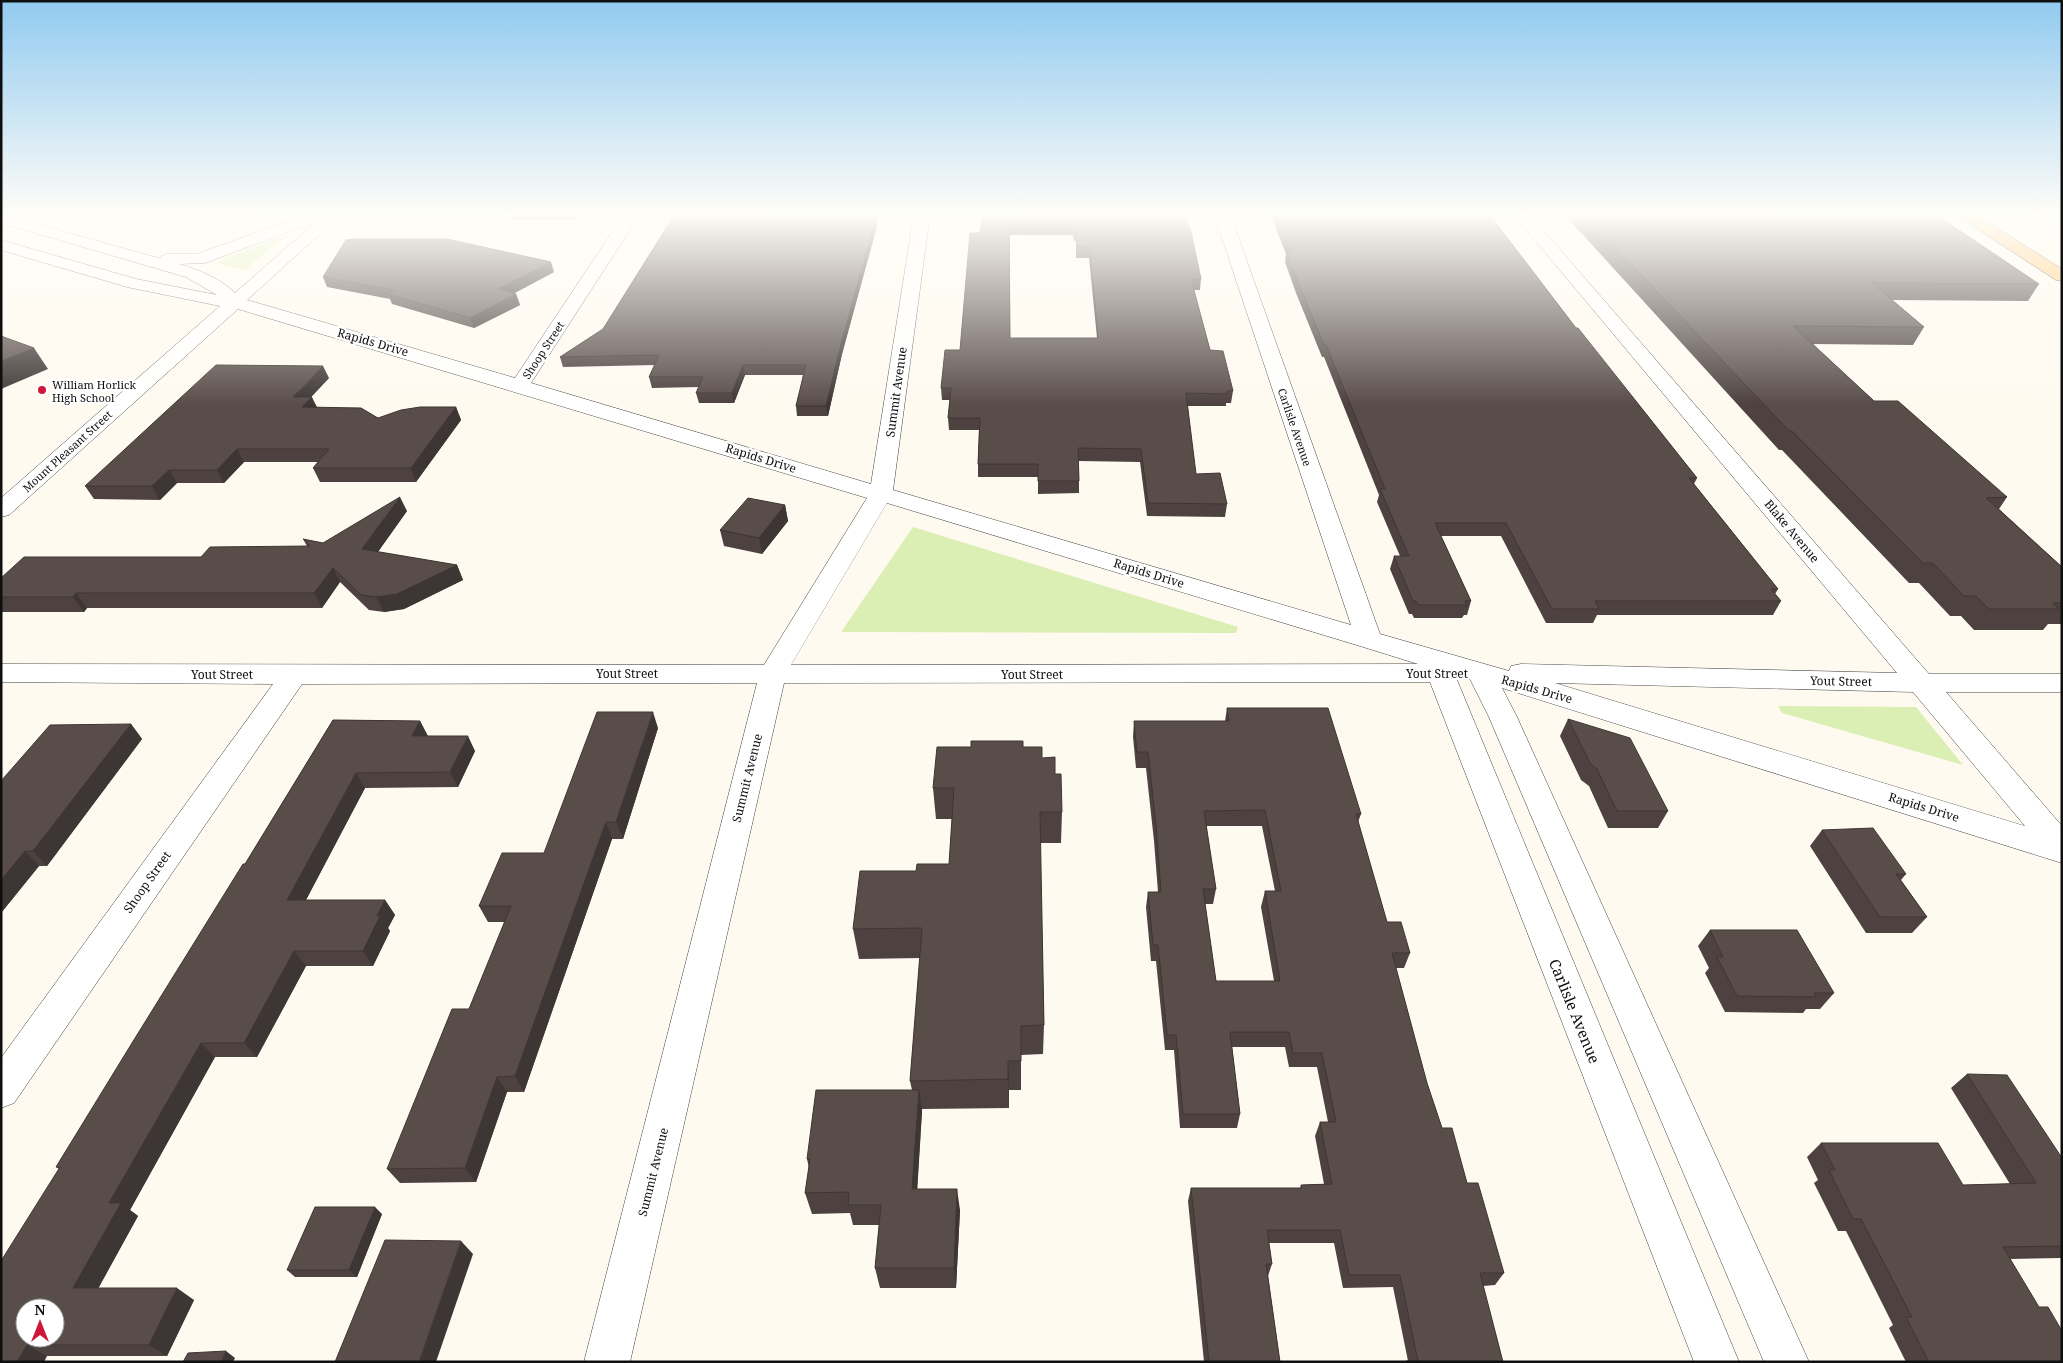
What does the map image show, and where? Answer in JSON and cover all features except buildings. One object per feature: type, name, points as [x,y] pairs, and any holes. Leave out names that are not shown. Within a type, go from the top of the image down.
[{"type":"street","name":"Rapids Drive","points":[[111,278],[155,288],[235,301],[1369,640],[1438,666]]},
{"type":"street","name":"Rapids Drive","points":[[201,278],[218,287],[235,301]]},
{"type":"street","name":"Mount Pleasant Street","points":[[1,510],[262,278]]},
{"type":"street","name":"Shoop Street","points":[[520,385],[590,278]]},
{"type":"street","name":"Summit Avenue","points":[[607,1362],[773,672],[881,494],[913,278]]},
{"type":"street","name":"Carlisle Avenue","points":[[1244,278],[1369,640]]},
{"type":"street","name":"Blake Avenue","points":[[1575,278],[2062,849]]},
{"type":"street","name":"Carlisle Avenue","points":[[1438,666],[1717,1362]]},
{"type":"street","name":"Yout Street","points":[[1,672],[294,675],[1438,666],[1480,673],[1921,683],[2062,683]]},
{"type":"street","name":"Rapids Drive","points":[[1480,673],[1536,687],[2062,849]]},
{"type":"street","points":[[1480,673],[1503,717],[1787,1362]]},
{"type":"street","name":"Shoop Street","points":[[1,1090],[294,675]]},
{"type":"green space","points":[[913,527],[1238,627],[1236,633],[841,632]]},
{"type":"green space","points":[[1778,706],[1916,707],[1963,765],[1782,713]]},
{"type":"place","name":"William Horlick High School","points":[[42,390]]}]
